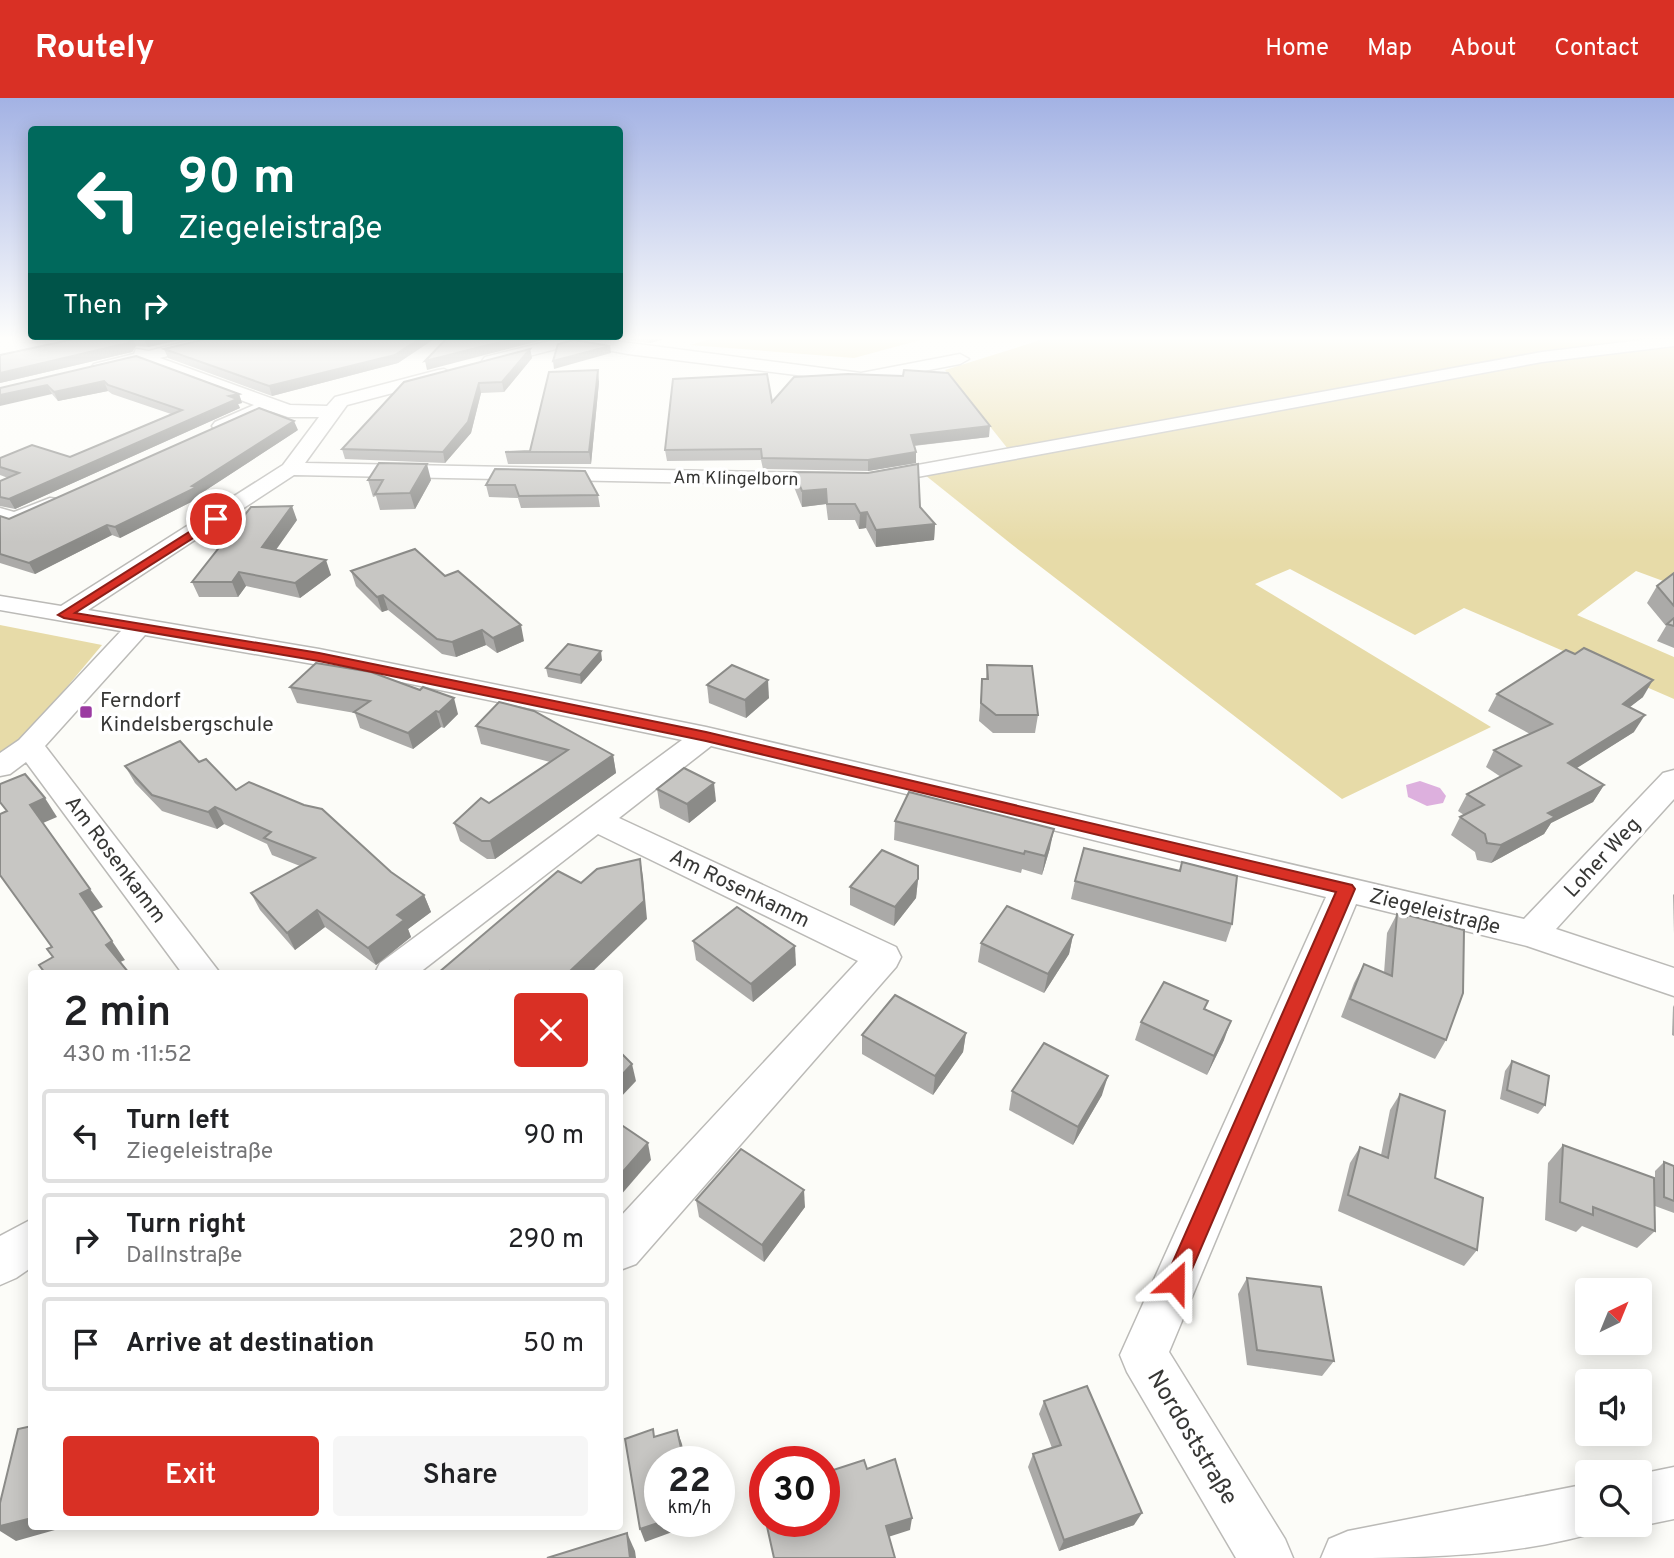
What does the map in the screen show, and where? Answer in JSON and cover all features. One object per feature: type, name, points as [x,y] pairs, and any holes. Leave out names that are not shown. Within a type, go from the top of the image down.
[{"type":"street","points":[[206,433],[263,407]]},
{"type":"street","points":[[278,407],[288,411],[332,412]]},
{"type":"street","points":[[64,615],[290,469],[336,407]]},
{"type":"street","name":"Am Klingelborn","points":[[290,469],[868,480],[1267,407]]},
{"type":"street","points":[[0,515],[16,520],[66,497]]},
{"type":"street","name":"Ziegeleistraße","points":[[0,603],[319,657],[706,736],[1531,934],[1674,982]]},
{"type":"street","points":[[0,767],[29,746],[139,627]]},
{"type":"street","points":[[397,970],[706,736]]},
{"type":"street","name":"Am Rosenkamm","points":[[29,746],[200,970]]},
{"type":"street","name":"Loher Weg","points":[[1531,934],[1674,780]]},
{"type":"street","name":"Am Rosenkamm","points":[[597,820],[883,957],[623,1246]]},
{"type":"street","name":"Nordoststraße","points":[[1266,1558],[1143,1355],[1346,889]]},
{"type":"street","points":[[1652,1498],[1674,1493]]},
{"type":"street","points":[[1348,1558],[1575,1512]]},
{"type":"shaded area","points":[[975,407],[1674,407],[1674,585],[1636,571],[1577,615],[1674,657],[1674,699],[1464,608],[1415,635],[1290,569],[1255,584],[1491,727],[1342,799],[915,467],[1008,449]]},
{"type":"shaded area","points":[[0,625],[102,645],[16,748],[0,759]]},
{"type":"shaded area","points":[[1420,781],[1440,788],[1446,796],[1443,803],[1427,806],[1408,797],[1406,785]]},
{"type":"building","points":[[174,407],[218,407],[9,499],[0,497],[0,481],[19,473],[0,467],[0,458],[32,445],[70,457],[182,410]]},
{"type":"building","points":[[381,407],[472,407],[468,422],[443,452],[342,449]]},
{"type":"building","points":[[541,407],[594,407],[589,452],[505,452],[530,451]]},
{"type":"building","points":[[670,407],[975,407],[990,426],[911,435],[916,452],[868,460],[762,458],[761,449],[665,450]]},
{"type":"building","points":[[259,408],[294,421],[192,486],[197,487],[115,527],[107,525],[29,563],[0,554],[0,516],[9,519]]},
{"type":"building","points":[[379,463],[427,464],[410,493],[375,494],[383,480],[368,480]]},
{"type":"building","points":[[918,464],[920,507],[935,524],[876,530],[867,512],[860,513],[855,504],[827,504],[826,489],[802,491],[794,472],[868,473]]},
{"type":"building","points":[[495,469],[585,471],[598,495],[519,496],[515,485],[486,485]]},
{"type":"building","points":[[292,506],[262,547],[326,560],[295,583],[239,572],[232,582],[192,582],[251,507]]},
{"type":"building","points":[[415,549],[445,576],[458,571],[521,625],[493,638],[482,630],[452,642],[437,639],[383,595],[377,597],[351,571]]},
{"type":"building","points":[[1674,573],[1674,606],[1657,586]]},
{"type":"building","points":[[568,644],[601,651],[580,675],[546,668]]},
{"type":"building","points":[[1584,648],[1653,680],[1623,704],[1645,715],[1568,763],[1604,785],[1548,813],[1555,817],[1501,845],[1487,843],[1485,834],[1460,817],[1484,805],[1467,794],[1521,766],[1494,750],[1552,724],[1497,694],[1566,650],[1575,654]]},
{"type":"building","points":[[316,663],[371,672],[420,690],[423,687],[454,698],[408,733],[354,712],[370,701],[290,687]]},
{"type":"building","points":[[732,665],[768,680],[745,700],[707,685]]},
{"type":"building","points":[[987,665],[1032,666],[1038,715],[996,715],[981,703],[982,679],[988,679]]},
{"type":"building","points":[[499,702],[534,711],[613,755],[490,841],[482,841],[454,823],[481,798],[489,803],[568,750],[476,726]]},
{"type":"building","points":[[180,741],[199,762],[206,759],[236,790],[249,782],[304,805],[322,809],[391,872],[424,895],[397,915],[404,920],[368,948],[317,910],[287,933],[251,893],[315,858],[264,838],[271,832],[215,807],[208,812],[152,795],[125,766]]},
{"type":"building","points":[[684,768],[714,783],[687,804],[657,789]]},
{"type":"building","points":[[25,774],[45,798],[30,805],[90,889],[80,894],[112,941],[106,945],[127,970],[43,970],[39,965],[53,957],[47,949],[52,947],[0,875],[0,814],[7,811],[0,802],[0,784]]},
{"type":"building","points":[[909,792],[1054,829],[1045,856],[1025,851],[1024,854],[895,821]]},
{"type":"building","points":[[1084,848],[1180,871],[1182,862],[1237,876],[1232,924],[1075,881]]},
{"type":"building","points":[[882,850],[918,866],[918,879],[895,907],[850,887]]},
{"type":"building","points":[[640,859],[644,901],[571,970],[442,970],[558,871],[581,883],[597,869]]},
{"type":"building","points":[[1007,906],[1073,935],[1048,974],[981,943]]},
{"type":"building","points":[[737,907],[795,946],[751,984],[693,941]]},
{"type":"building","points":[[1397,914],[1464,930],[1463,993],[1446,1040],[1350,999],[1364,964],[1392,976]]},
{"type":"building","points":[[1164,982],[1208,1001],[1204,1009],[1231,1021],[1214,1056],[1141,1022]]},
{"type":"building","points":[[895,995],[966,1033],[935,1076],[862,1035]]},
{"type":"building","points":[[1044,1043],[1108,1076],[1078,1127],[1012,1091]]},
{"type":"building","points":[[623,1055],[632,1064],[623,1074]]},
{"type":"building","points":[[1512,1061],[1549,1076],[1545,1105],[1507,1090]]},
{"type":"building","points":[[1400,1094],[1445,1111],[1435,1178],[1483,1198],[1477,1250],[1348,1195],[1360,1147],[1388,1158]]},
{"type":"building","points":[[623,1126],[648,1143],[623,1172]]},
{"type":"building","points":[[1563,1145],[1654,1178],[1655,1231],[1593,1207],[1593,1215],[1560,1202]]},
{"type":"building","points":[[741,1149],[804,1190],[762,1245],[696,1200]]},
{"type":"building","points":[[1664,1162],[1674,1166],[1674,1201],[1664,1197]]},
{"type":"building","points":[[1247,1278],[1321,1287],[1334,1361],[1257,1350]]},
{"type":"building","points":[[1087,1386],[1142,1513],[1064,1540],[1033,1454],[1061,1445],[1044,1401]]},
{"type":"building","points":[[28,1427],[28,1519],[0,1526],[0,1503],[18,1429]]},
{"type":"building","points":[[653,1429],[654,1437],[677,1430],[681,1446],[644,1446],[644,1528],[640,1529],[625,1439]]},
{"type":"building","points":[[895,1459],[912,1518],[886,1526],[895,1558],[774,1558],[769,1537],[840,1537],[840,1468],[864,1460],[867,1469]]},
{"type":"building","points":[[627,1533],[630,1558],[547,1558]]},
{"type":"place","name":"Ferndorf Kindelsbergschule","points":[[86,712]]},
{"type":"route","points":[[216,519],[64,615],[319,657],[706,736],[1346,889],[1175,1282]]}]
